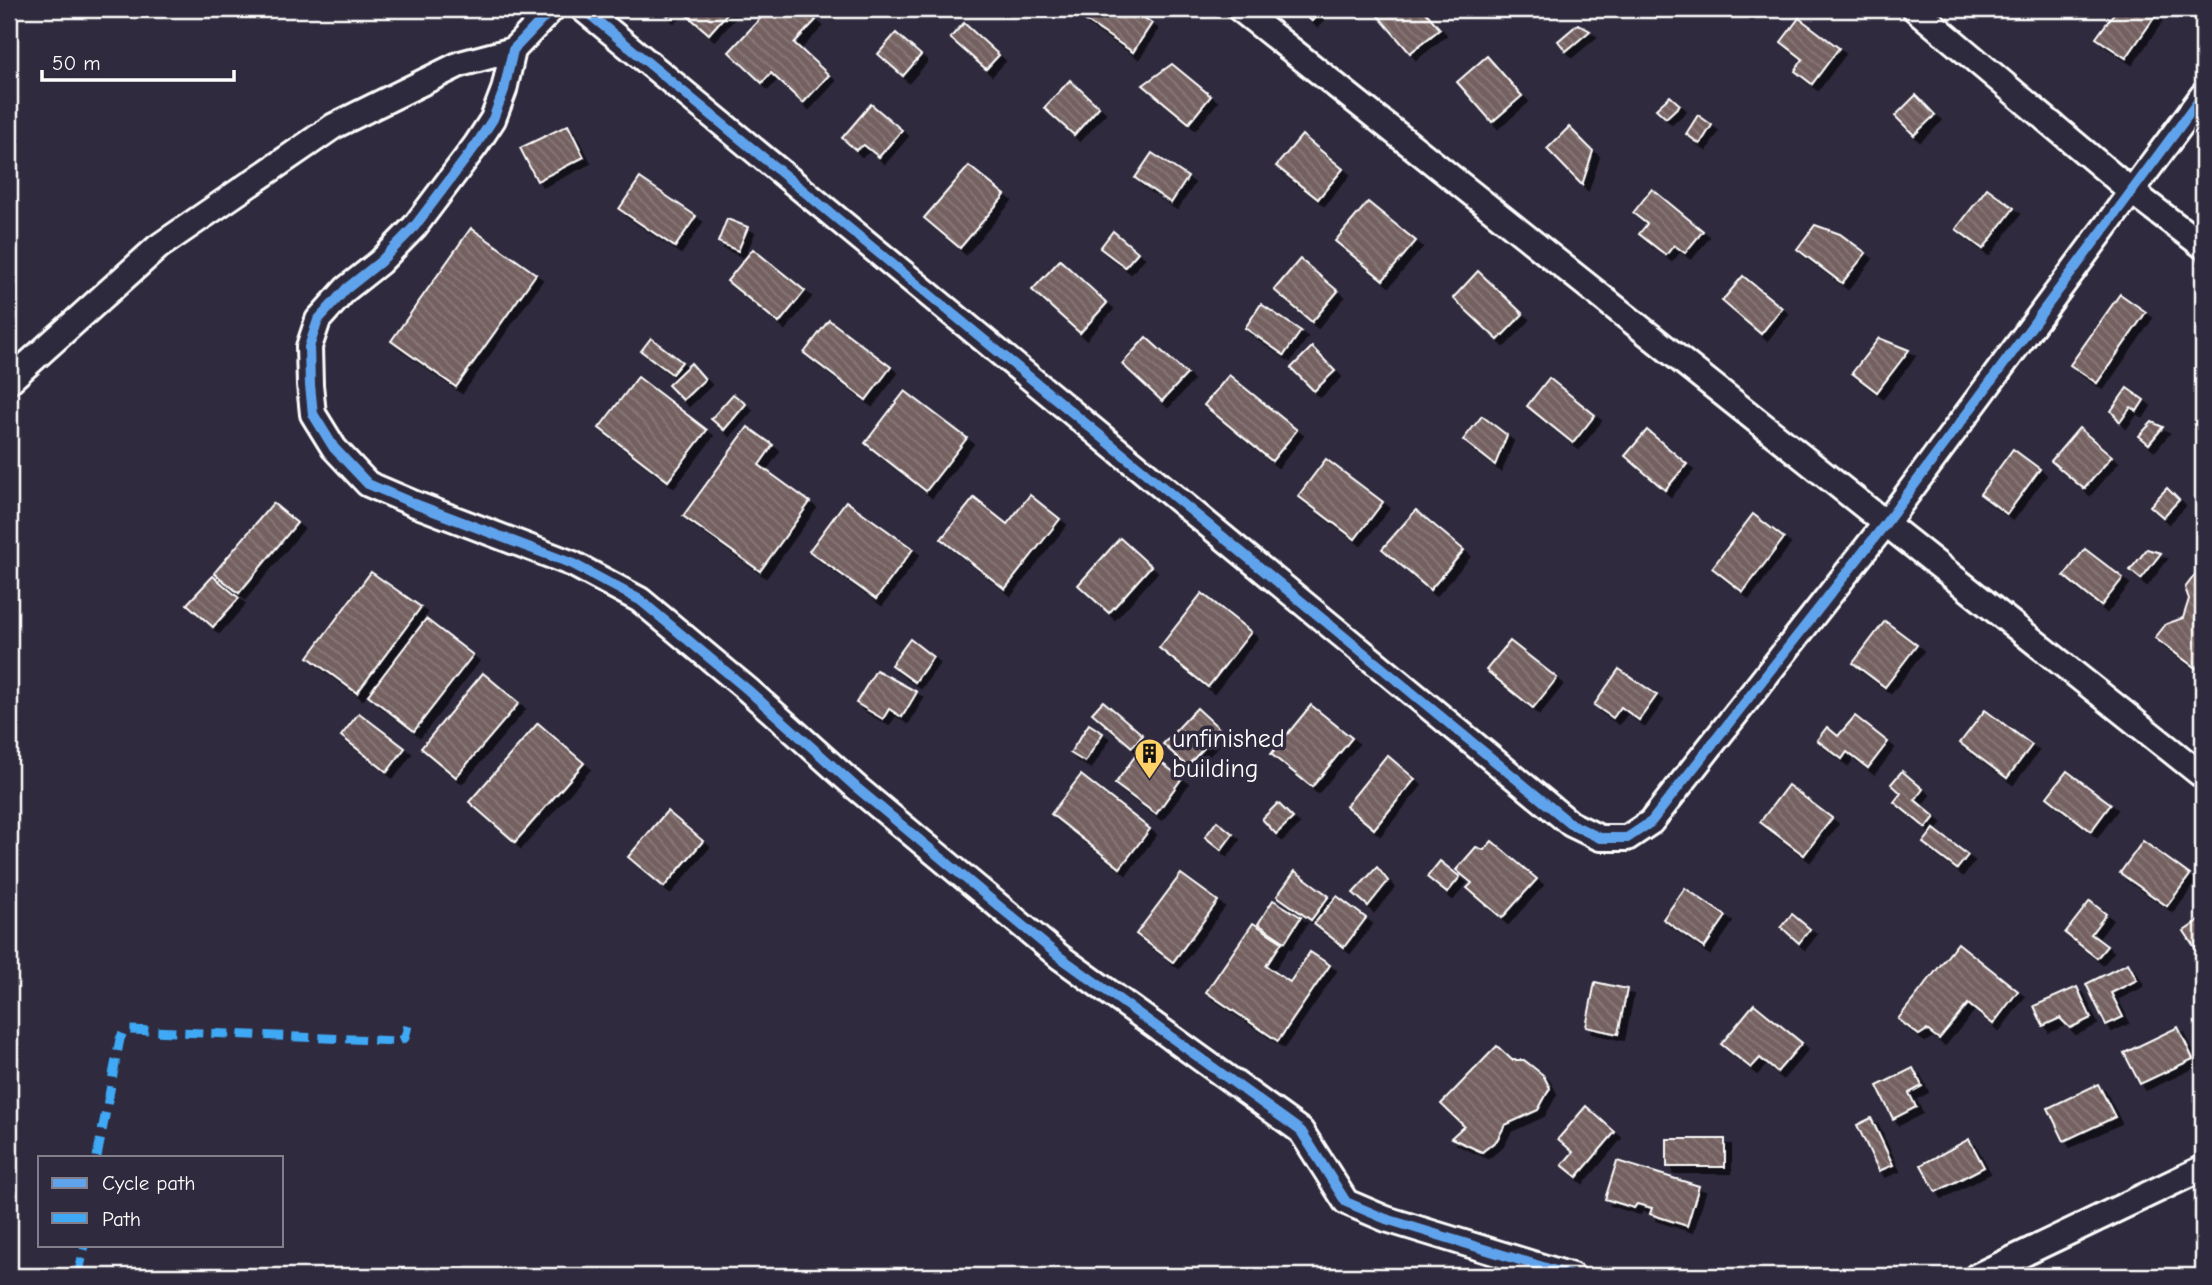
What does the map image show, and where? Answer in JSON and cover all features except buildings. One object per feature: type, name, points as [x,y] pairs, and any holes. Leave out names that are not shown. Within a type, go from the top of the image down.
[{"type":"street","points":[[9,381],[158,247],[334,126],[460,64],[513,50],[552,9]]},
{"type":"street","points":[[583,9],[1571,824],[1600,838],[1628,838],[1651,822],[1886,523],[2203,96]]},
{"type":"street","points":[[1240,9],[2203,776]]},
{"type":"street","points":[[1915,9],[2131,191],[2203,246]]},
{"type":"street","points":[[513,50],[505,89],[493,119],[476,145],[415,226],[380,262],[346,289],[318,320],[309,347],[313,414],[334,448],[368,484],[573,564],[640,600],[748,690],[857,788],[1060,957],[1301,1131],[1346,1202],[1386,1219],[1573,1276]]},
{"type":"street","points":[[1977,1276],[2203,1168]]},
{"type":"marked path","points":[[97,1156],[120,1039],[123,1033],[129,1030],[399,1041],[405,1038],[408,1025]]},
{"type":"marked path","points":[[78,1276],[85,1246]]},
{"type":"cycle path","points":[[552,9],[513,50],[504,90],[493,119],[476,145],[415,226],[380,262],[346,289],[318,320],[309,347],[313,414],[334,448],[368,484],[573,564],[640,600],[748,690],[857,788],[1060,957],[1301,1131],[1346,1202],[1386,1219],[1572,1276]]},
{"type":"cycle path","points":[[583,9],[1571,824],[1600,838],[1627,838],[1651,822],[1886,523],[2203,95]]},
{"type":"place","name":"unfinished building","points":[[1149,781]]}]
